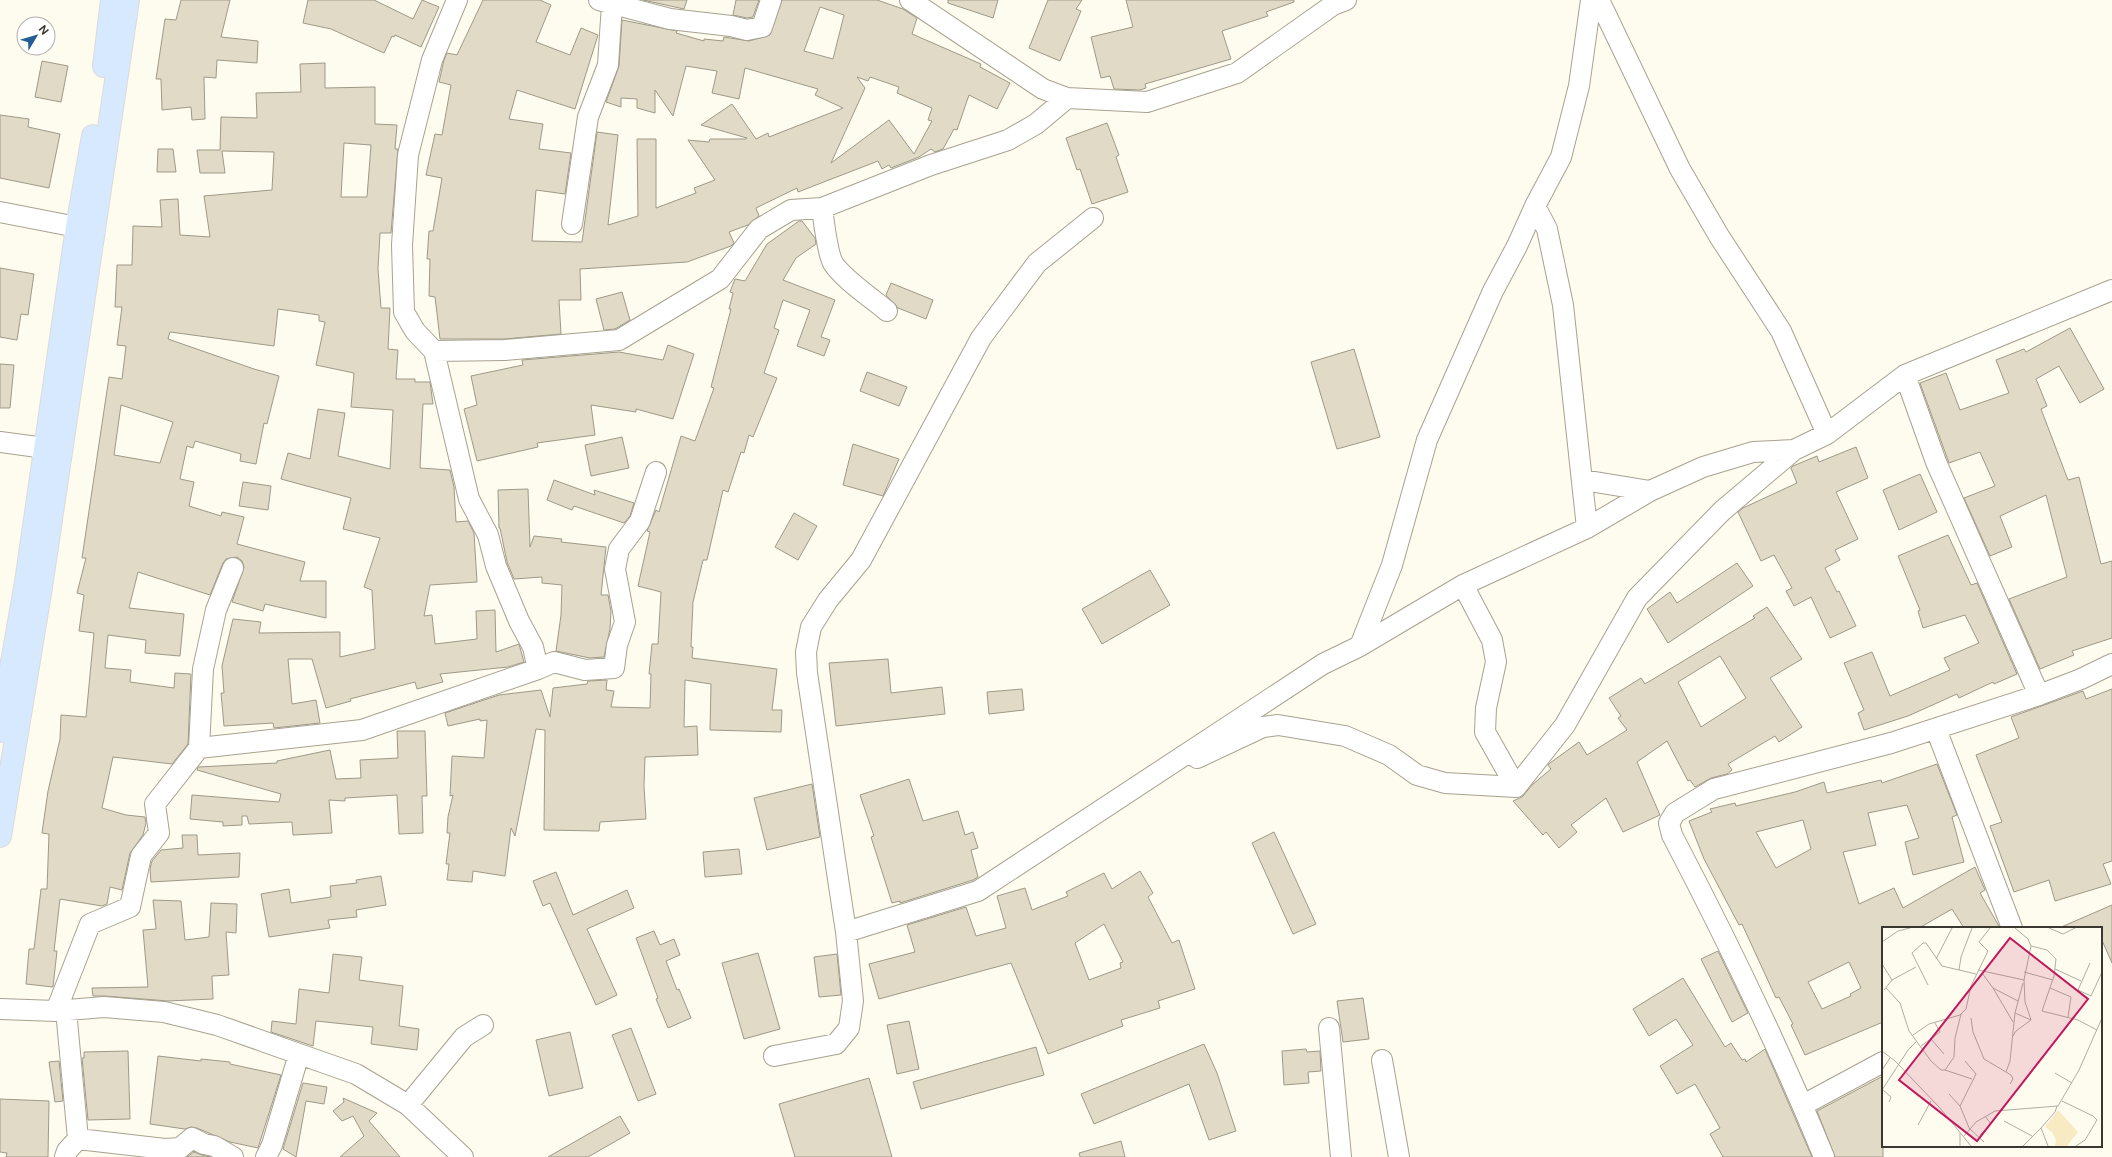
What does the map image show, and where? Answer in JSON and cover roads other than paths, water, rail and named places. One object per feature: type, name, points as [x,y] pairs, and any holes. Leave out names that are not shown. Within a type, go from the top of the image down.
[{"type":"main road","points":[[0,731],[26,582],[77,227],[98,107],[112,0]]},
{"type":"main road","points":[[0,836],[41,587],[128,0]]},
{"type":"street","points":[[457,0],[432,60],[408,155],[402,245],[404,312],[415,331],[434,351],[469,499],[488,535],[496,566],[519,621],[533,648],[538,669]]},
{"type":"street","points":[[572,224],[588,116],[608,65],[605,2],[670,18],[732,26],[747,30],[762,27],[771,0]]},
{"type":"street","points":[[910,0],[1043,89],[1067,98],[1147,102],[1237,73],[1333,5],[1346,0]]},
{"type":"street","points":[[1360,646],[1392,565],[1427,440],[1493,291],[1517,246],[1560,157],[1579,86],[1591,0]]},
{"type":"street","points":[[1599,0],[1680,169],[1719,236],[1781,331],[1827,434]]},
{"type":"street","points":[[434,351],[505,350],[619,340],[720,279],[759,229],[791,210],[822,208],[931,165],[1008,140],[1036,124],[1067,98]]},
{"type":"street","points":[[1535,206],[1547,229],[1563,305],[1587,528]]},
{"type":"street","points":[[822,208],[824,227],[833,264],[854,285],[888,311]]},
{"type":"street","points":[[0,212],[77,227]]},
{"type":"street","points":[[774,1056],[836,1044],[849,1028],[853,1001],[846,932],[807,673],[806,652],[811,627],[828,600],[861,560],[981,338],[1037,264],[1093,218]]},
{"type":"street","points":[[1516,787],[1565,725],[1637,598],[1722,511],[1794,450],[1827,434],[1905,375],[2112,290]]},
{"type":"street","points":[[1905,375],[1936,462],[2039,695]]},
{"type":"street","points":[[0,442],[45,448]]},
{"type":"street","points":[[846,932],[978,891],[1143,784],[1323,664],[1360,646],[1463,585],[1587,528],[1650,492],[1703,467],[1753,452],[1794,450]]},
{"type":"street","points":[[199,748],[276,738],[362,730],[538,669],[554,662],[585,670],[614,668],[617,645],[625,622],[615,569],[619,549],[640,521],[656,472]]},
{"type":"street","points":[[1583,480],[1650,492]]},
{"type":"street","points":[[78,1139],[61,1011],[90,924],[130,907],[141,856],[159,833],[155,804],[199,748],[203,669],[216,610],[233,568]]},
{"type":"street","points":[[1463,585],[1492,640],[1496,662],[1486,708],[1485,732],[1516,787]]},
{"type":"street","points":[[1824,1157],[1803,1105],[1714,916],[1672,835],[1669,823],[1675,813],[1714,789],[1891,743],[1936,729],[2039,695],[2081,679],[2112,664]]},
{"type":"street","points":[[1143,784],[1263,728],[1278,725],[1346,736],[1389,755],[1417,775],[1445,783],[1516,787]]},
{"type":"street","points":[[1936,729],[2012,927]]},
{"type":"street","points":[[0,1009],[61,1011],[104,1007],[164,1012],[217,1025],[356,1074],[408,1105],[463,1157]]},
{"type":"street","points":[[408,1105],[464,1037],[483,1025]]},
{"type":"street","points":[[1329,1028],[1341,1157]]},
{"type":"street","points":[[266,1157],[272,1145],[299,1054]]},
{"type":"street","points":[[1382,1060],[1399,1157]]},
{"type":"street","points":[[1803,1105],[1882,1063]]},
{"type":"street","points":[[78,1139],[165,1149],[180,1148],[192,1138],[204,1144],[214,1146],[233,1157]]},
{"type":"street","points":[[65,1157],[67,1151],[78,1139]]}]
